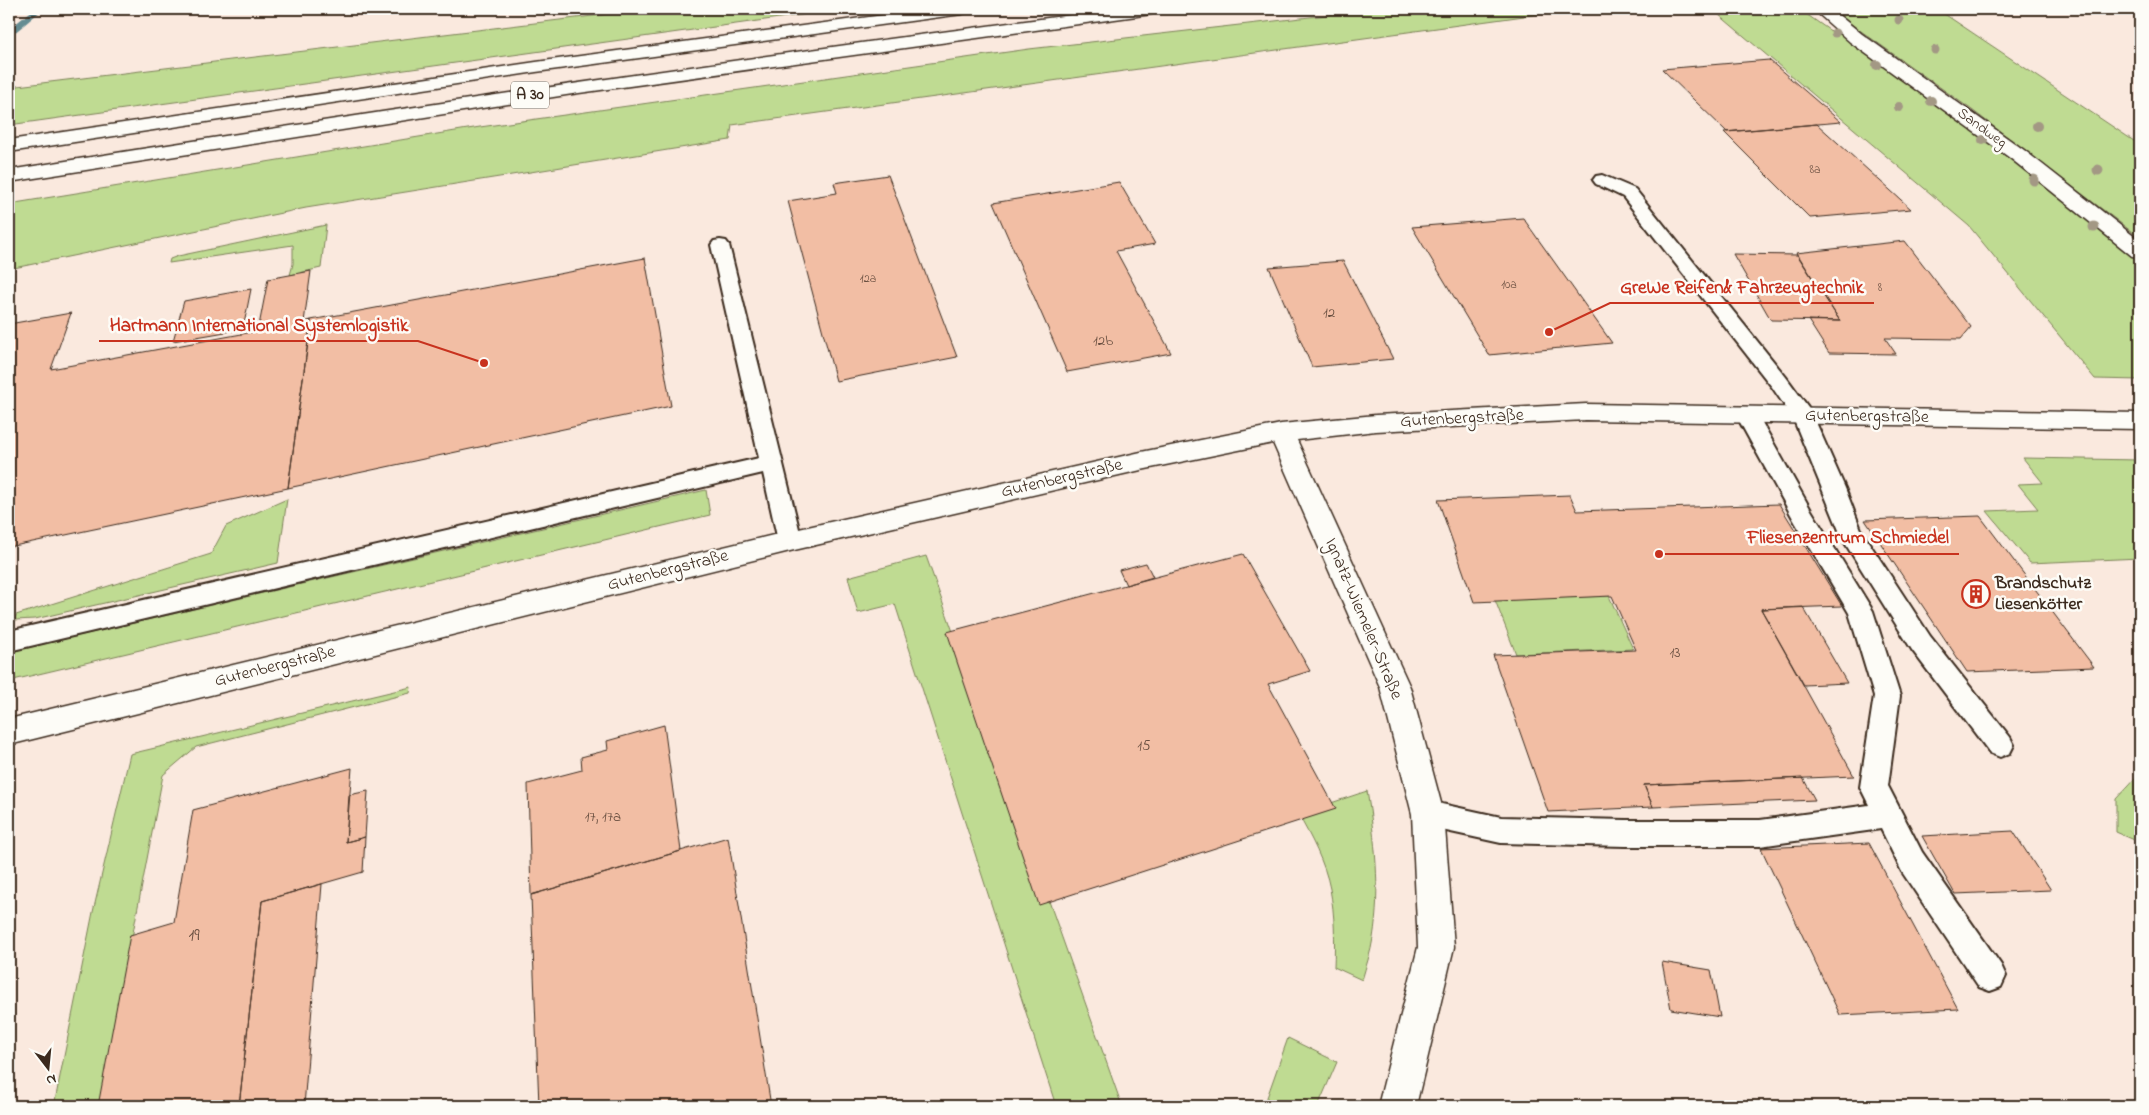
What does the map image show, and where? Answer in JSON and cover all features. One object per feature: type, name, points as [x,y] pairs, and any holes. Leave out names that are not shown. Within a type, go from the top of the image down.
[{"type":"main road","name":"A 30","points":[[9,146],[536,67],[962,9]]},
{"type":"main road","name":"A 30","points":[[9,176],[536,94],[803,55],[1151,9]]},
{"type":"main road","name":"Sandweg","points":[[1821,9],[1856,38],[2017,154],[2140,251]]},
{"type":"main road","name":"Gutenbergstraße","points":[[9,732],[790,541],[1141,460],[1281,433],[1376,423],[1586,412],[2140,421]]},
{"type":"main road","name":"Ignatz-Wiemeler-Straße","points":[[1281,433],[1395,687],[1428,814],[1436,947],[1397,1106]]},
{"type":"lane","points":[[1602,180],[1629,193],[1779,382],[1803,416],[1834,488],[1851,534],[1921,643],[2000,744]]},
{"type":"lane","points":[[720,245],[790,541]]},
{"type":"lane","points":[[1747,414],[1803,516],[1860,611],[1887,696],[1874,787],[1912,862],[1990,976]]},
{"type":"lane","points":[[9,641],[771,463]]},
{"type":"lane","points":[[1428,814],[1501,830],[1626,833],[1760,833],[1889,815]]},
{"type":"green space","points":[[650,9],[844,9],[9,125],[9,87]]},
{"type":"green space","points":[[1380,9],[1575,9],[732,125],[730,140],[306,208],[9,269],[9,204],[480,127],[1029,49]]},
{"type":"green space","points":[[1712,9],[1799,9],[1829,30],[1850,37],[2079,209],[2140,259],[2140,380],[2095,379],[1969,226]]},
{"type":"green space","points":[[1830,9],[1937,9],[2140,145],[2140,238],[1972,110]]},
{"type":"green space","points":[[326,225],[321,268],[290,275],[293,264],[293,245],[169,263],[170,259],[178,256]]},
{"type":"green space","points":[[2023,458],[2140,460],[2140,558],[2030,563],[1987,511],[2038,509],[2018,484],[2043,483]]},
{"type":"green space","points":[[706,490],[710,515],[9,681],[9,652]]},
{"type":"green space","points":[[287,499],[278,563],[35,619],[15,620],[16,615],[211,554],[226,526]]},
{"type":"green space","points":[[926,556],[1122,1106],[1056,1106],[895,604],[858,613],[848,577]]},
{"type":"green space","points":[[1609,596],[1633,649],[1516,654],[1495,600]]},
{"type":"green space","points":[[411,687],[410,693],[196,747],[163,775],[100,1106],[54,1106],[93,912],[130,754]]},
{"type":"green space","points":[[2140,773],[2139,842],[2116,832],[2116,799]]},
{"type":"green space","points":[[1367,791],[1375,846],[1377,901],[1372,943],[1362,980],[1334,967],[1334,918],[1328,879],[1317,850],[1298,814]]},
{"type":"green space","points":[[1288,1038],[1337,1062],[1318,1106],[1264,1106]]},
{"type":"building","points":[[1769,60],[1841,122],[1727,132],[1662,69]]},
{"type":"building","points":[[1817,124],[1911,209],[1810,218],[1724,132]]},
{"type":"building","points":[[888,175],[957,357],[836,381],[788,201],[837,193],[834,183]]},
{"type":"building","points":[[1119,182],[1155,244],[1116,251],[1171,353],[1067,372],[993,203]]},
{"type":"building","points":[[1523,218],[1612,343],[1489,355],[1412,227]]},
{"type":"building","points":[[1905,241],[1971,327],[1961,339],[1885,338],[1896,354],[1829,353],[1808,320],[1840,321],[1796,253]]},
{"type":"building","points":[[1733,254],[1798,255],[1840,321],[1771,320]]},
{"type":"building","points":[[645,258],[671,406],[288,488],[311,320]]},
{"type":"building","points":[[1343,261],[1393,359],[1312,367],[1269,267]]},
{"type":"building","points":[[311,271],[304,322],[311,320],[288,488],[9,547],[9,324],[71,313],[51,369],[258,331],[268,279]]},
{"type":"building","points":[[251,289],[243,329],[173,341],[184,301]]},
{"type":"building","points":[[1570,495],[1577,511],[1779,504],[1842,606],[1761,609],[1854,776],[1644,785],[1653,807],[1548,812],[1493,655],[1636,650],[1612,596],[1474,602],[1438,500]]},
{"type":"building","name":"Brandschutz Liesenkötter","points":[[1980,516],[2094,667],[1967,672],[1865,520]]},
{"type":"building","points":[[1243,554],[1310,671],[1268,684],[1336,809],[1039,905],[947,632]]},
{"type":"building","points":[[1146,563],[1153,577],[1126,585],[1119,570]]},
{"type":"building","points":[[1803,607],[1847,683],[1804,685],[1761,609]]},
{"type":"building","points":[[664,725],[681,851],[531,895],[528,784],[582,770],[581,757],[608,750],[607,741]]},
{"type":"building","points":[[352,768],[346,842],[365,837],[363,872],[262,901],[239,1106],[98,1106],[130,935],[174,922],[193,810]]},
{"type":"building","points":[[1803,778],[1815,800],[1653,807],[1644,785]]},
{"type":"building","points":[[368,791],[365,837],[346,842],[349,795]]},
{"type":"building","points":[[2013,831],[2051,890],[1955,894],[1922,836]]},
{"type":"building","points":[[728,837],[771,1106],[539,1106],[531,895]]},
{"type":"building","points":[[1869,843],[1958,1009],[1840,1015],[1761,848]]},
{"type":"building","points":[[322,884],[304,1106],[239,1106],[262,901]]},
{"type":"building","points":[[1662,962],[1711,970],[1720,1017],[1671,1009]]},
{"type":"waterway","points":[[9,33],[39,9]]},
{"type":"place","name":"GreWe Reifen& Fahrzeugtechnik","points":[[1549,332]]},
{"type":"place","name":"Hartmann International Systemlogistik","points":[[484,363]]},
{"type":"place","name":"Fliesenzentrum Schmiedel","points":[[1659,554]]},
{"type":"place","name":"Brandschutz Liesenkötter","points":[[1976,594]]}]
